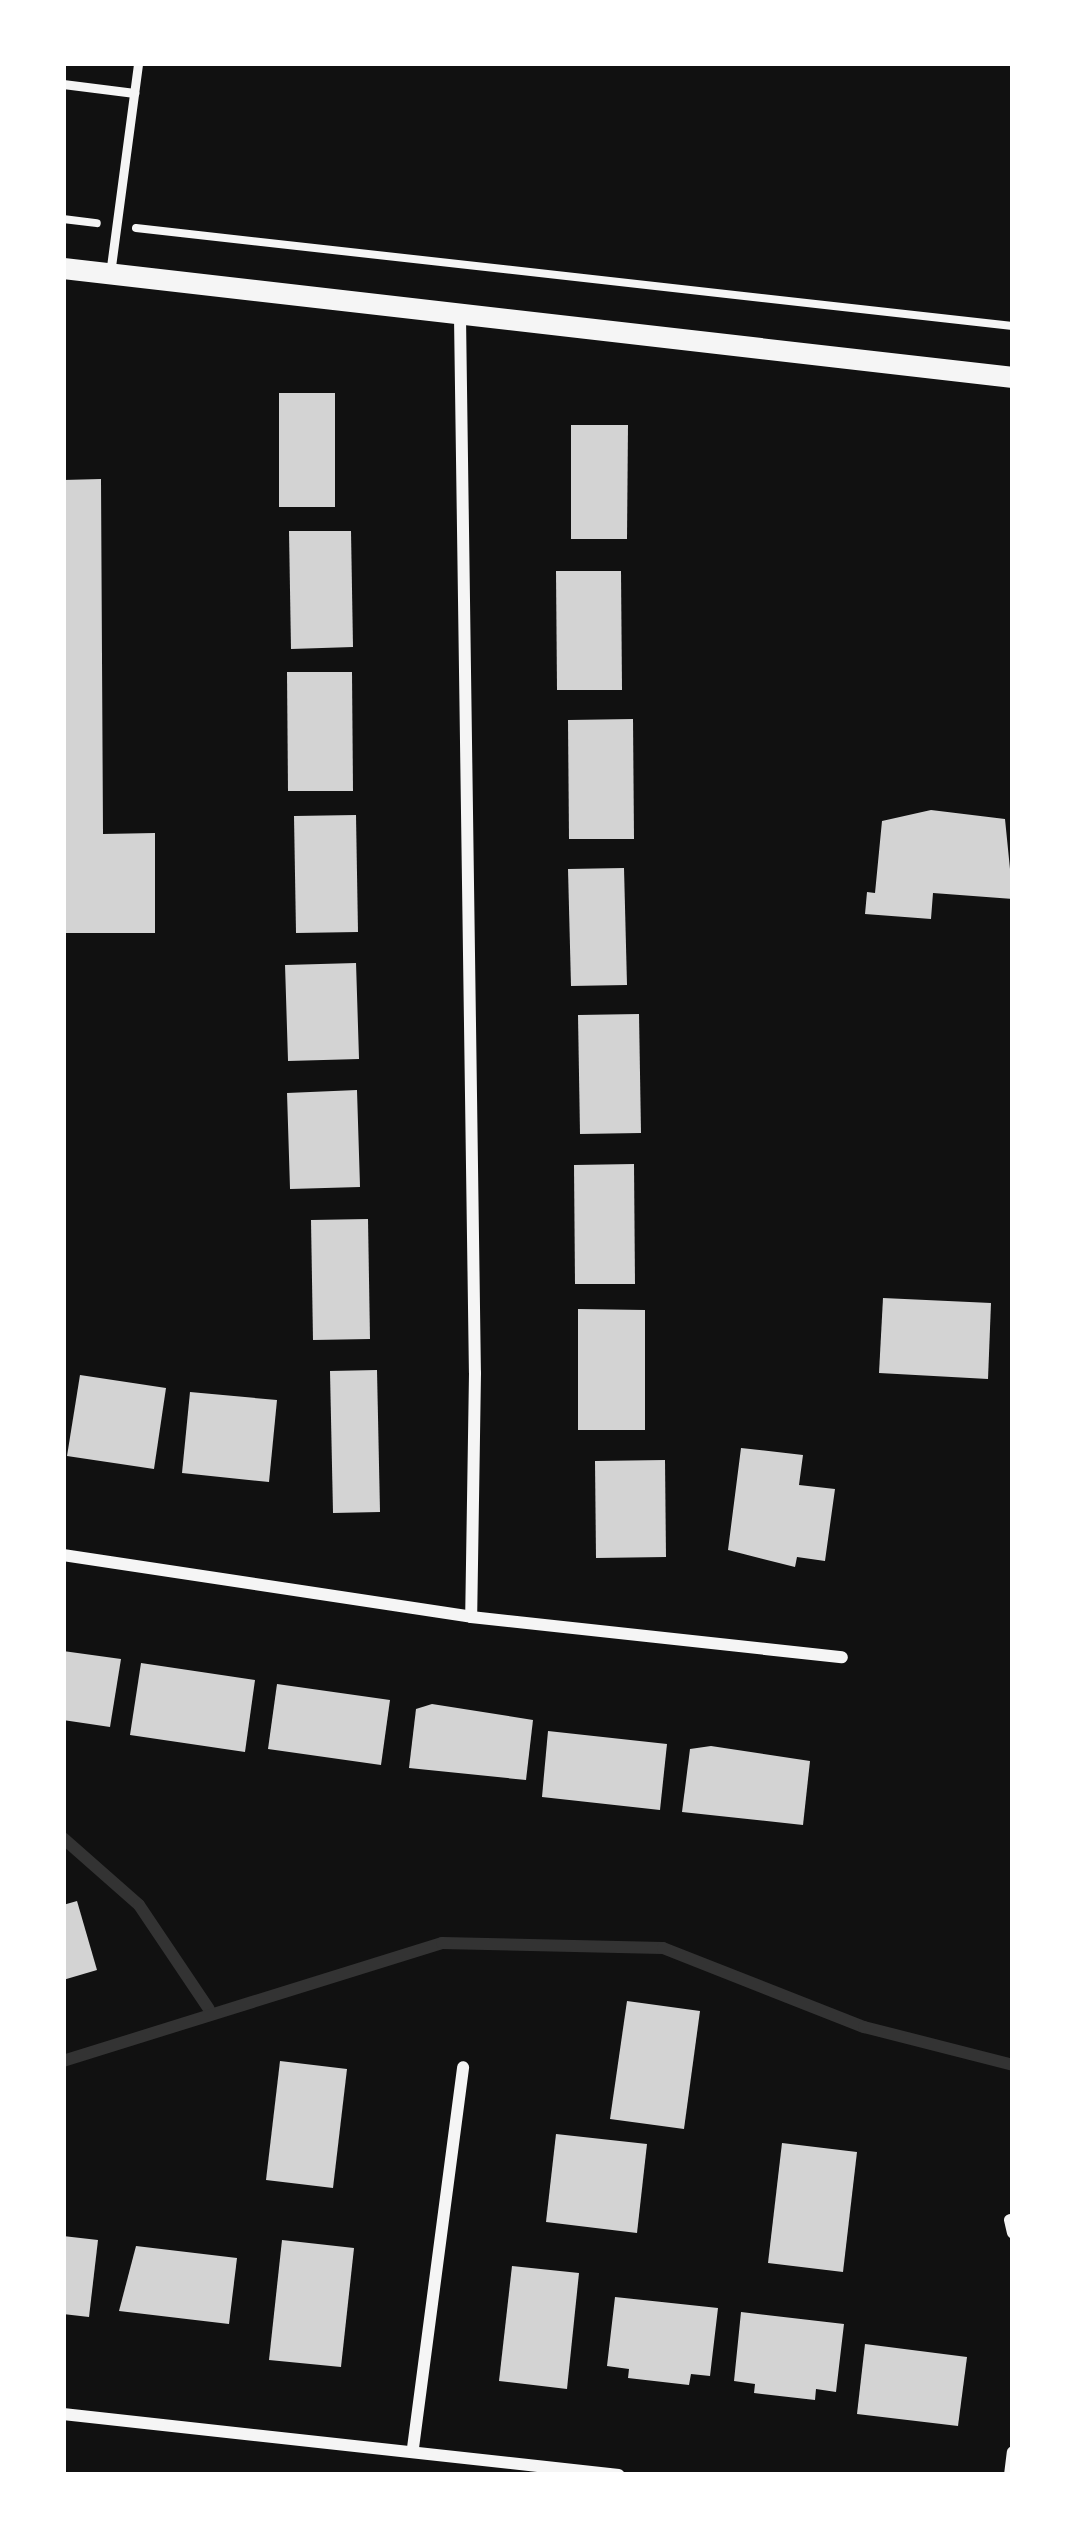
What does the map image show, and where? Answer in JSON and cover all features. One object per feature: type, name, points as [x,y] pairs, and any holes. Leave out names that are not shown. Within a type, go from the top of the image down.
[{"type":"street","points":[[63,268],[1013,377]]},
{"type":"street","points":[[460,316],[476,1373],[471,1618]]},
{"type":"street","points":[[63,1555],[471,1618],[842,1658]]},
{"type":"street","points":[[413,2448],[463,2067]]},
{"type":"street","points":[[63,2414],[413,2448],[619,2475]]},
{"type":"street","points":[[1010,2475],[1013,2452]]},
{"type":"lane","points":[[110,274],[138,63]]},
{"type":"lane","points":[[63,84],[134,93]]},
{"type":"path","points":[[63,219],[82,222]]},
{"type":"path","points":[[146,229],[1013,326]]},
{"type":"building","points":[[279,393],[335,393],[335,507],[279,507]]},
{"type":"building","points":[[571,425],[628,425],[627,539],[571,539]]},
{"type":"building","points":[[101,479],[103,834],[155,833],[155,933],[63,933],[63,480]]},
{"type":"building","points":[[289,531],[351,531],[353,647],[291,649]]},
{"type":"building","points":[[556,571],[621,571],[622,690],[557,690]]},
{"type":"building","points":[[287,672],[352,672],[353,791],[288,791]]},
{"type":"building","points":[[633,719],[634,839],[569,839],[568,720]]},
{"type":"building","points":[[931,810],[1005,819],[1013,899],[933,893],[931,919],[865,914],[867,892],[875,893],[882,821]]},
{"type":"building","points":[[356,815],[358,932],[296,933],[294,816]]},
{"type":"building","points":[[624,868],[627,985],[571,986],[568,869]]},
{"type":"building","points":[[356,963],[359,1059],[288,1061],[285,965]]},
{"type":"building","points":[[639,1014],[641,1133],[580,1134],[578,1015]]},
{"type":"building","points":[[357,1090],[360,1187],[290,1189],[287,1093]]},
{"type":"building","points":[[634,1164],[635,1284],[575,1284],[574,1165]]},
{"type":"building","points":[[368,1219],[370,1339],[313,1340],[311,1220]]},
{"type":"building","points":[[883,1298],[991,1303],[988,1379],[879,1373]]},
{"type":"building","points":[[578,1309],[645,1310],[645,1430],[578,1430]]},
{"type":"building","points":[[377,1370],[380,1512],[333,1513],[330,1371]]},
{"type":"building","points":[[80,1375],[166,1388],[154,1469],[67,1456]]},
{"type":"building","points":[[190,1392],[277,1400],[269,1482],[182,1473]]},
{"type":"building","points":[[741,1448],[803,1455],[799,1485],[835,1489],[825,1561],[797,1557],[795,1567],[728,1550]]},
{"type":"building","points":[[665,1460],[666,1557],[596,1558],[595,1461]]},
{"type":"building","points":[[63,1651],[121,1659],[110,1727],[63,1720]]},
{"type":"building","points":[[141,1663],[255,1680],[245,1752],[130,1735]]},
{"type":"building","points":[[277,1684],[390,1700],[381,1765],[268,1749]]},
{"type":"building","points":[[432,1704],[533,1720],[526,1780],[409,1768],[416,1709]]},
{"type":"building","points":[[548,1731],[667,1744],[660,1810],[542,1797]]},
{"type":"building","points":[[711,1746],[810,1761],[803,1825],[682,1812],[690,1749]]},
{"type":"building","points":[[77,1901],[97,1970],[63,1980],[63,1905]]},
{"type":"building","points":[[627,2001],[700,2011],[684,2129],[610,2119]]},
{"type":"building","points":[[280,2061],[347,2069],[333,2188],[266,2180]]},
{"type":"building","points":[[556,2134],[647,2144],[637,2233],[546,2222]]},
{"type":"building","points":[[782,2143],[857,2152],[843,2272],[768,2263]]},
{"type":"building","points":[[63,2236],[98,2240],[89,2317],[63,2314]]},
{"type":"building","points":[[282,2240],[354,2248],[341,2367],[269,2360]]},
{"type":"building","points":[[136,2246],[237,2258],[229,2324],[119,2311]]},
{"type":"building","points":[[512,2266],[579,2273],[567,2389],[499,2381]]},
{"type":"building","points":[[615,2297],[718,2308],[710,2376],[691,2374],[689,2385],[628,2378],[629,2369],[607,2366]]},
{"type":"building","points":[[741,2312],[844,2324],[836,2392],[816,2389],[815,2400],[754,2393],[755,2384],[734,2381]]},
{"type":"building","points":[[865,2344],[967,2357],[958,2426],[857,2414]]},
{"type":"waterway","points":[[63,1838],[139,1905],[209,2009]]},
{"type":"waterway","points":[[63,2061],[442,1943],[663,1948],[864,2027],[1013,2065]]}]
